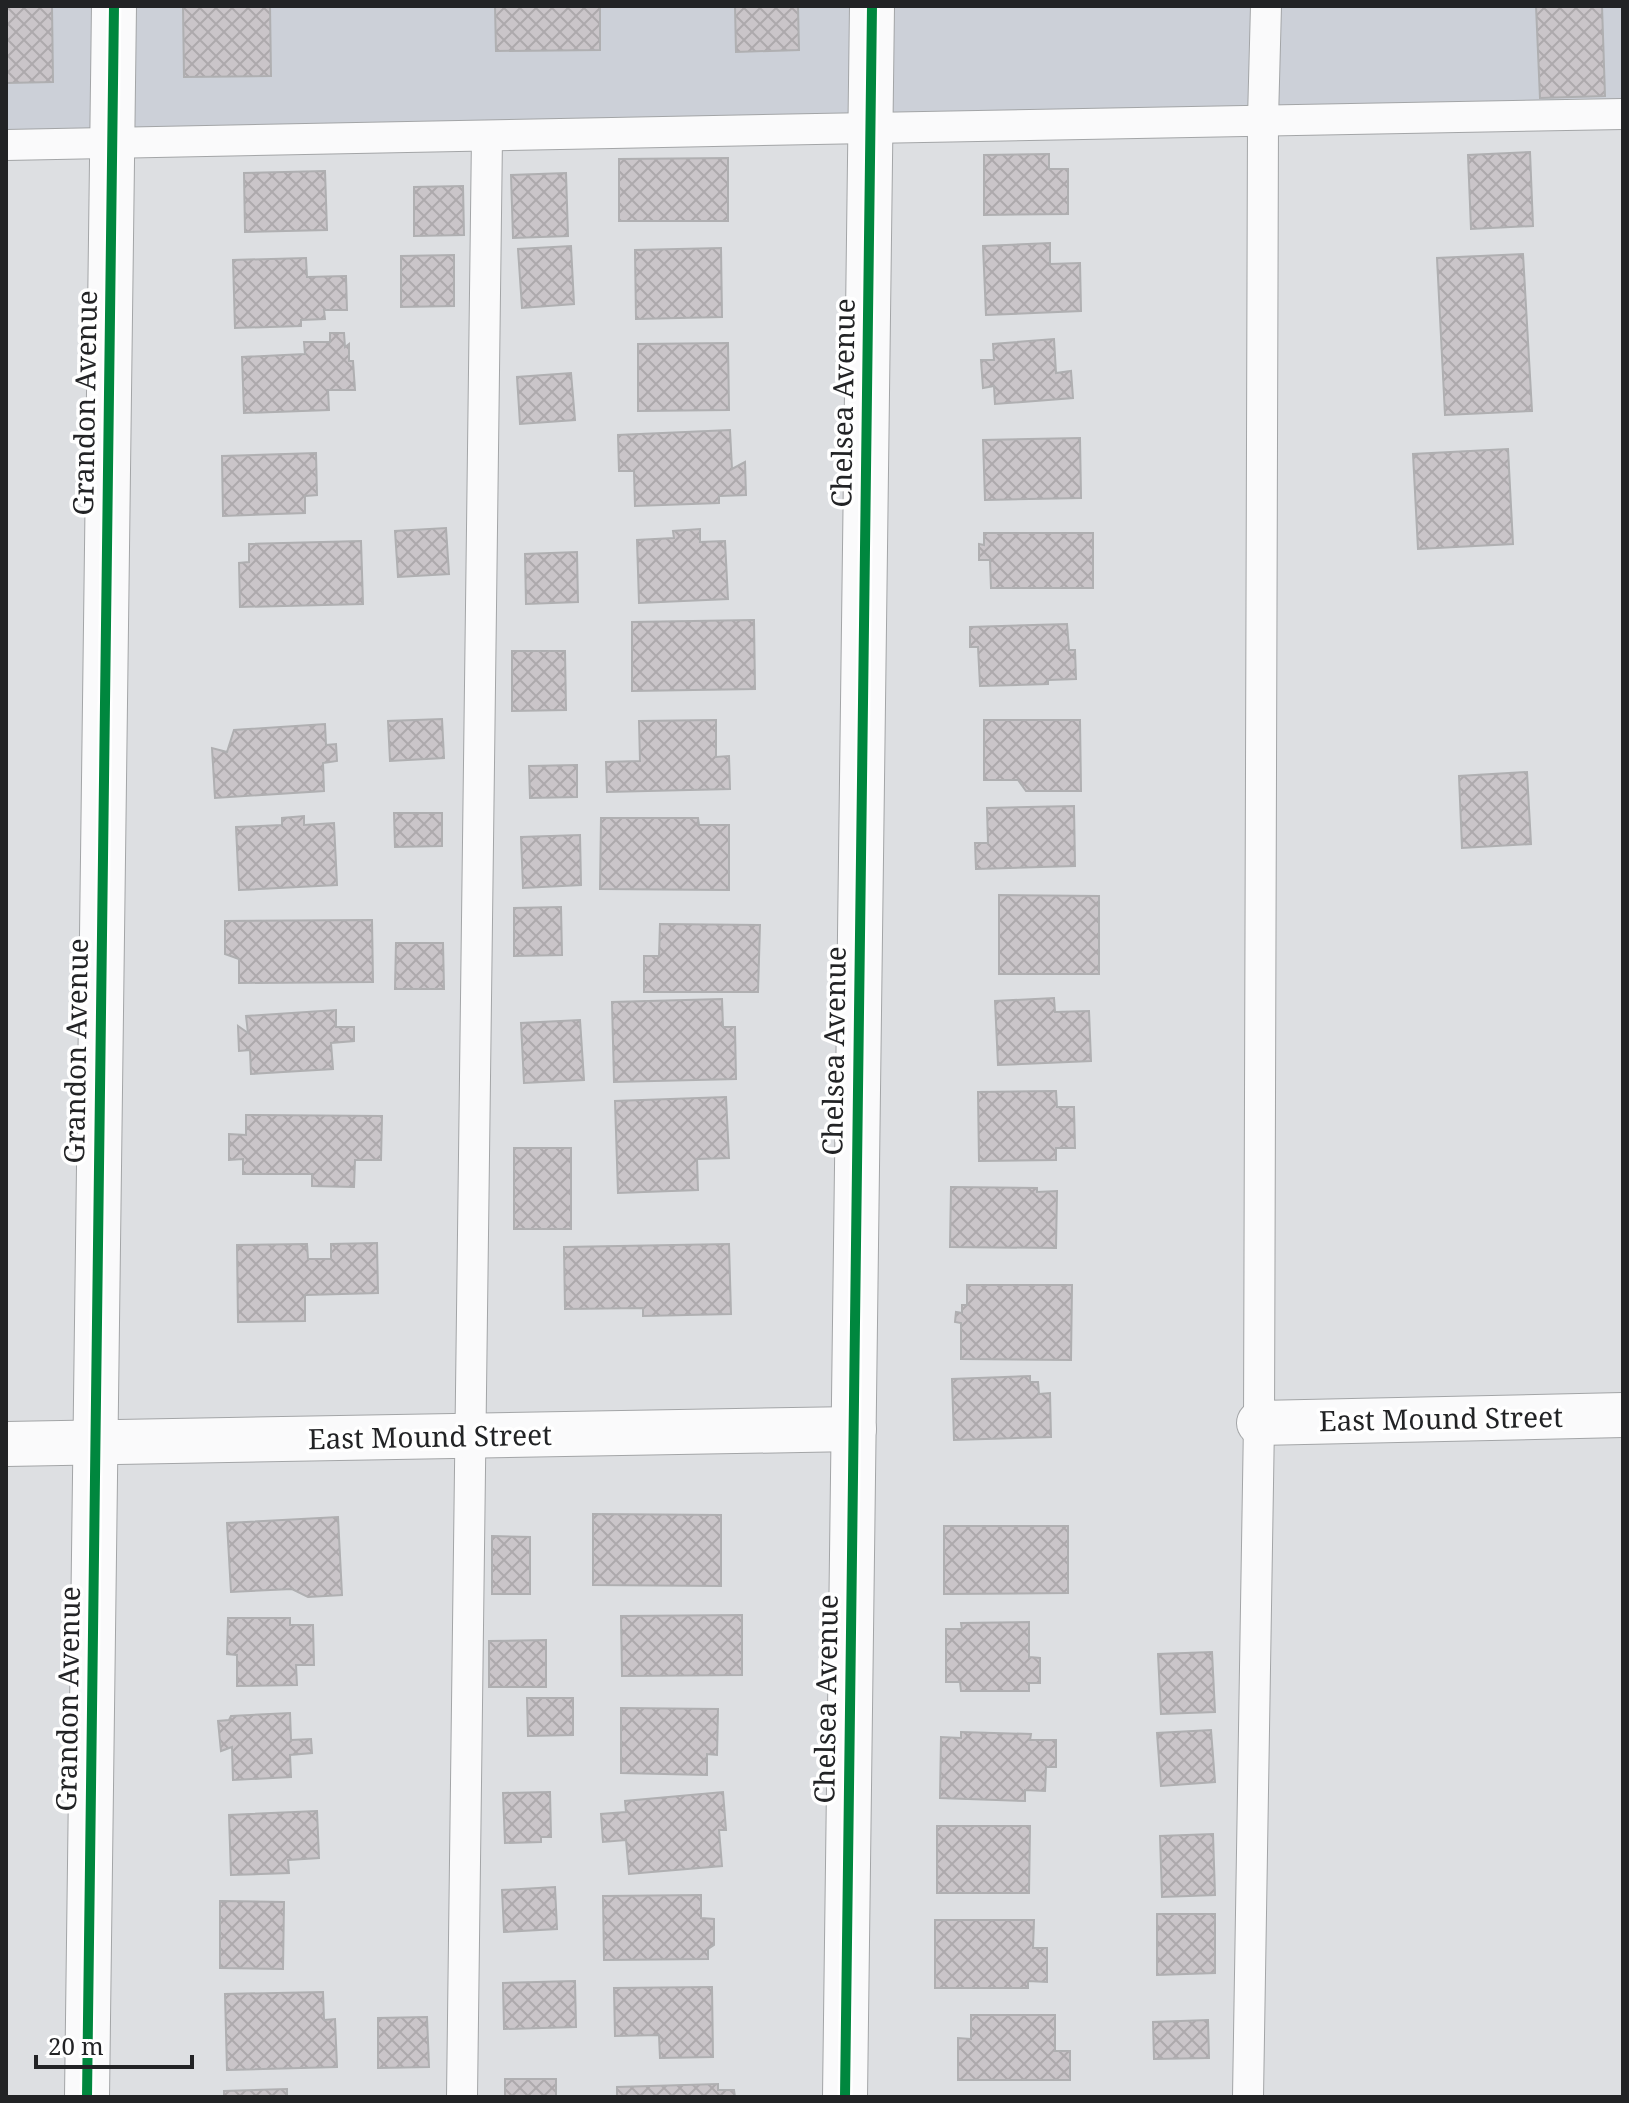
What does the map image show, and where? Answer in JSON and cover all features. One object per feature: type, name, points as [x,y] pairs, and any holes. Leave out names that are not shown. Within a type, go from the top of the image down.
[{"type":"street","name":"Grandon Avenue","points":[[87,2097],[114,6]]},
{"type":"street","name":"Chelsea Avenue","points":[[845,2097],[872,6]]},
{"type":"street","name":"East Mound Street","points":[[1259,1423],[1623,1415]]},
{"type":"street","name":"East Mound Street","points":[[6,1444],[854,1429]]},
{"type":"lane","points":[[1248,2097],[1259,1423],[1263,119],[1266,6]]},
{"type":"lane","points":[[6,145],[487,136],[669,129],[1623,114]]},
{"type":"lane","points":[[462,2097],[487,136]]},
{"type":"shaded area","points":[[6,6],[1623,6],[1623,113],[6,141]]},
{"type":"building","points":[[6,6],[52,6],[53,82],[6,83]]},
{"type":"building","points":[[183,6],[270,6],[271,76],[184,77]]},
{"type":"building","points":[[495,6],[600,6],[600,50],[496,51]]},
{"type":"building","points":[[735,6],[798,6],[799,50],[736,52]]},
{"type":"building","points":[[1536,6],[1602,6],[1605,96],[1540,98]]},
{"type":"building","points":[[1530,152],[1533,226],[1471,229],[1468,155]]},
{"type":"building","points":[[1049,154],[1049,169],[1068,169],[1068,214],[984,215],[984,155]]},
{"type":"building","points":[[728,158],[728,221],[619,221],[619,159]]},
{"type":"building","points":[[325,171],[327,230],[245,232],[244,173]]},
{"type":"building","points":[[566,173],[568,236],[513,238],[511,175]]},
{"type":"building","points":[[463,186],[464,235],[414,236],[414,187]]},
{"type":"building","points":[[1050,243],[1050,264],[1080,263],[1081,311],[986,315],[983,246]]},
{"type":"building","points":[[571,246],[574,304],[522,308],[518,249]]},
{"type":"building","points":[[721,248],[722,317],[636,319],[635,250]]},
{"type":"building","points":[[1523,254],[1532,411],[1445,415],[1437,258]]},
{"type":"building","points":[[454,255],[454,306],[401,307],[401,256]]},
{"type":"building","points":[[306,258],[307,277],[346,276],[347,310],[324,310],[325,319],[301,320],[301,326],[235,328],[233,260]]},
{"type":"building","points":[[330,333],[344,333],[345,347],[349,344],[355,390],[328,390],[329,410],[244,413],[242,357],[305,354],[304,342],[330,342]]},
{"type":"building","points":[[1054,339],[1056,373],[1071,371],[1073,398],[995,404],[994,386],[983,388],[981,360],[994,360],[993,344]]},
{"type":"building","points":[[728,343],[729,410],[638,411],[638,344]]},
{"type":"building","points":[[571,373],[575,420],[520,424],[517,377]]},
{"type":"building","points":[[730,430],[732,469],[745,462],[746,495],[719,496],[719,503],[635,506],[634,471],[619,471],[618,435]]},
{"type":"building","points":[[1080,438],[1081,498],[985,500],[983,440]]},
{"type":"building","points":[[1508,449],[1513,544],[1418,549],[1413,454]]},
{"type":"building","points":[[316,453],[317,495],[305,496],[305,513],[223,516],[222,456]]},
{"type":"building","points":[[446,528],[449,574],[398,577],[395,531]]},
{"type":"building","points":[[700,529],[700,542],[725,541],[728,599],[639,603],[637,540],[674,538],[673,531]]},
{"type":"building","points":[[984,533],[1093,533],[1093,588],[991,588],[990,560],[979,560],[979,544],[984,545]]},
{"type":"building","points":[[361,541],[363,604],[240,607],[239,563],[249,562],[249,544]]},
{"type":"building","points":[[577,552],[578,602],[526,604],[525,554]]},
{"type":"building","points":[[754,620],[755,689],[632,691],[632,622]]},
{"type":"building","points":[[1067,624],[1069,650],[1075,650],[1076,679],[1048,680],[1048,684],[980,686],[978,647],[970,647],[970,627]]},
{"type":"building","points":[[512,651],[565,651],[566,710],[512,711]]},
{"type":"building","points":[[442,719],[444,758],[390,761],[388,721]]},
{"type":"building","points":[[716,720],[716,757],[729,756],[730,789],[607,792],[606,762],[640,761],[639,721]]},
{"type":"building","points":[[984,720],[1080,720],[1081,791],[1026,791],[1018,780],[984,780]]},
{"type":"building","points":[[325,724],[326,745],[336,744],[337,761],[323,763],[324,791],[215,798],[212,748],[227,752],[234,730]]},
{"type":"building","points":[[577,765],[577,797],[530,798],[529,766]]},
{"type":"building","points":[[1527,772],[1531,844],[1462,848],[1459,776]]},
{"type":"building","points":[[1074,806],[1075,866],[976,869],[975,843],[988,843],[987,808]]},
{"type":"building","points":[[394,813],[442,813],[442,846],[395,847]]},
{"type":"building","points":[[304,816],[304,825],[334,823],[337,885],[239,890],[236,827],[282,825],[282,818]]},
{"type":"building","points":[[601,818],[698,818],[699,825],[729,825],[729,890],[600,889]]},
{"type":"building","points":[[580,835],[581,885],[523,888],[521,837]]},
{"type":"building","points":[[999,895],[1099,896],[1099,974],[999,974]]},
{"type":"building","points":[[561,907],[562,955],[514,956],[514,908]]},
{"type":"building","points":[[372,920],[373,982],[239,983],[239,959],[225,954],[225,921]]},
{"type":"building","points":[[660,924],[760,925],[758,992],[644,992],[644,956],[659,956]]},
{"type":"building","points":[[396,943],[443,943],[444,989],[395,989]]},
{"type":"building","points":[[1054,998],[1055,1012],[1089,1011],[1091,1061],[998,1065],[995,1001]]},
{"type":"building","points":[[722,999],[723,1027],[735,1027],[736,1079],[614,1082],[612,1002]]},
{"type":"building","points":[[336,1010],[336,1027],[354,1027],[354,1041],[331,1043],[333,1069],[251,1074],[250,1050],[239,1051],[238,1026],[248,1033],[246,1016]]},
{"type":"building","points":[[580,1020],[584,1080],[524,1083],[521,1023]]},
{"type":"building","points":[[1056,1091],[1057,1107],[1074,1107],[1075,1148],[1056,1148],[1056,1160],[979,1161],[978,1092]]},
{"type":"building","points":[[726,1097],[729,1158],[697,1159],[698,1190],[618,1193],[615,1101]]},
{"type":"building","points":[[246,1115],[382,1116],[381,1160],[355,1160],[354,1187],[312,1186],[312,1174],[243,1174],[243,1159],[229,1160],[229,1134],[246,1135]]},
{"type":"building","points":[[514,1148],[571,1148],[571,1229],[514,1229]]},
{"type":"building","points":[[951,1187],[1057,1191],[1056,1248],[950,1247]]},
{"type":"building","points":[[377,1243],[378,1293],[305,1295],[305,1321],[238,1322],[237,1245],[307,1244],[308,1259],[331,1259],[331,1244]]},
{"type":"building","points":[[729,1244],[731,1314],[643,1316],[643,1308],[565,1309],[564,1247]]},
{"type":"building","points":[[967,1285],[1072,1285],[1071,1360],[961,1359],[961,1323],[955,1322],[956,1312],[962,1313],[962,1305],[967,1305]]},
{"type":"building","points":[[1030,1376],[1030,1382],[1038,1382],[1039,1394],[1050,1393],[1051,1437],[954,1440],[952,1379]]},
{"type":"building","points":[[593,1514],[721,1515],[721,1586],[593,1585]]},
{"type":"building","points":[[338,1517],[342,1595],[308,1597],[292,1589],[231,1592],[227,1523]]},
{"type":"building","points":[[944,1526],[1068,1526],[1068,1593],[944,1594]]},
{"type":"building","points":[[492,1536],[530,1537],[530,1594],[492,1594]]},
{"type":"building","points":[[742,1615],[742,1675],[622,1676],[621,1616]]},
{"type":"building","points":[[228,1618],[290,1618],[290,1625],[313,1625],[314,1665],[296,1665],[297,1685],[237,1686],[237,1655],[227,1654]]},
{"type":"building","points":[[1029,1622],[1029,1657],[1040,1658],[1040,1683],[1029,1683],[1029,1691],[961,1691],[960,1682],[946,1682],[946,1629],[962,1629],[961,1623]]},
{"type":"building","points":[[546,1640],[546,1687],[489,1687],[489,1641]]},
{"type":"building","points":[[1212,1652],[1215,1712],[1161,1714],[1158,1654]]},
{"type":"building","points":[[527,1698],[573,1698],[573,1735],[528,1736]]},
{"type":"building","points":[[621,1708],[718,1709],[717,1755],[707,1754],[707,1775],[621,1773]]},
{"type":"building","points":[[290,1713],[291,1740],[311,1739],[312,1753],[290,1755],[291,1777],[233,1780],[232,1747],[221,1751],[218,1721],[229,1720],[231,1716]]},
{"type":"building","points":[[1211,1730],[1215,1782],[1161,1786],[1157,1733]]},
{"type":"building","points":[[961,1732],[1031,1734],[1030,1740],[1056,1740],[1056,1767],[1046,1767],[1045,1791],[1025,1790],[1025,1801],[940,1798],[941,1737],[961,1738]]},
{"type":"building","points":[[550,1792],[551,1837],[541,1837],[541,1842],[505,1843],[503,1793]]},
{"type":"building","points":[[723,1792],[726,1830],[719,1830],[722,1866],[629,1874],[626,1840],[603,1842],[601,1814],[626,1812],[625,1801]]},
{"type":"building","points":[[317,1811],[319,1858],[288,1860],[289,1873],[231,1875],[229,1815]]},
{"type":"building","points":[[937,1826],[1030,1826],[1029,1893],[937,1893]]},
{"type":"building","points":[[1213,1834],[1215,1895],[1162,1897],[1160,1836]]},
{"type":"building","points":[[555,1887],[557,1929],[504,1932],[502,1890]]},
{"type":"building","points":[[701,1895],[701,1918],[714,1919],[714,1945],[708,1949],[708,1959],[604,1960],[603,1896]]},
{"type":"building","points":[[220,1901],[284,1902],[283,1969],[220,1968]]},
{"type":"building","points":[[1157,1914],[1215,1914],[1215,1973],[1157,1975]]},
{"type":"building","points":[[935,1920],[1034,1920],[1033,1948],[1047,1948],[1047,1982],[1028,1981],[1028,1988],[935,1988]]},
{"type":"building","points":[[575,1981],[576,2027],[504,2029],[503,1983]]},
{"type":"building","points":[[712,1987],[713,2057],[660,2058],[659,2035],[615,2036],[614,1988]]},
{"type":"building","points":[[323,1992],[324,2020],[335,2019],[337,2067],[227,2070],[225,1994]]},
{"type":"building","points":[[971,2015],[1055,2015],[1055,2051],[1070,2051],[1070,2080],[958,2080],[958,2038],[971,2039]]},
{"type":"building","points":[[427,2017],[429,2067],[378,2068],[378,2018]]},
{"type":"building","points":[[1208,2020],[1209,2058],[1154,2059],[1153,2022]]},
{"type":"building","points":[[505,2079],[556,2079],[556,2097],[505,2097]]},
{"type":"building","points":[[718,2084],[718,2090],[734,2090],[735,2097],[617,2097],[617,2087]]},
{"type":"building","points":[[287,2089],[287,2097],[224,2097],[224,2091]]},
{"type":"cycle path","points":[[87,2097],[114,6]]},
{"type":"cycle path","points":[[845,2097],[872,6]]}]
